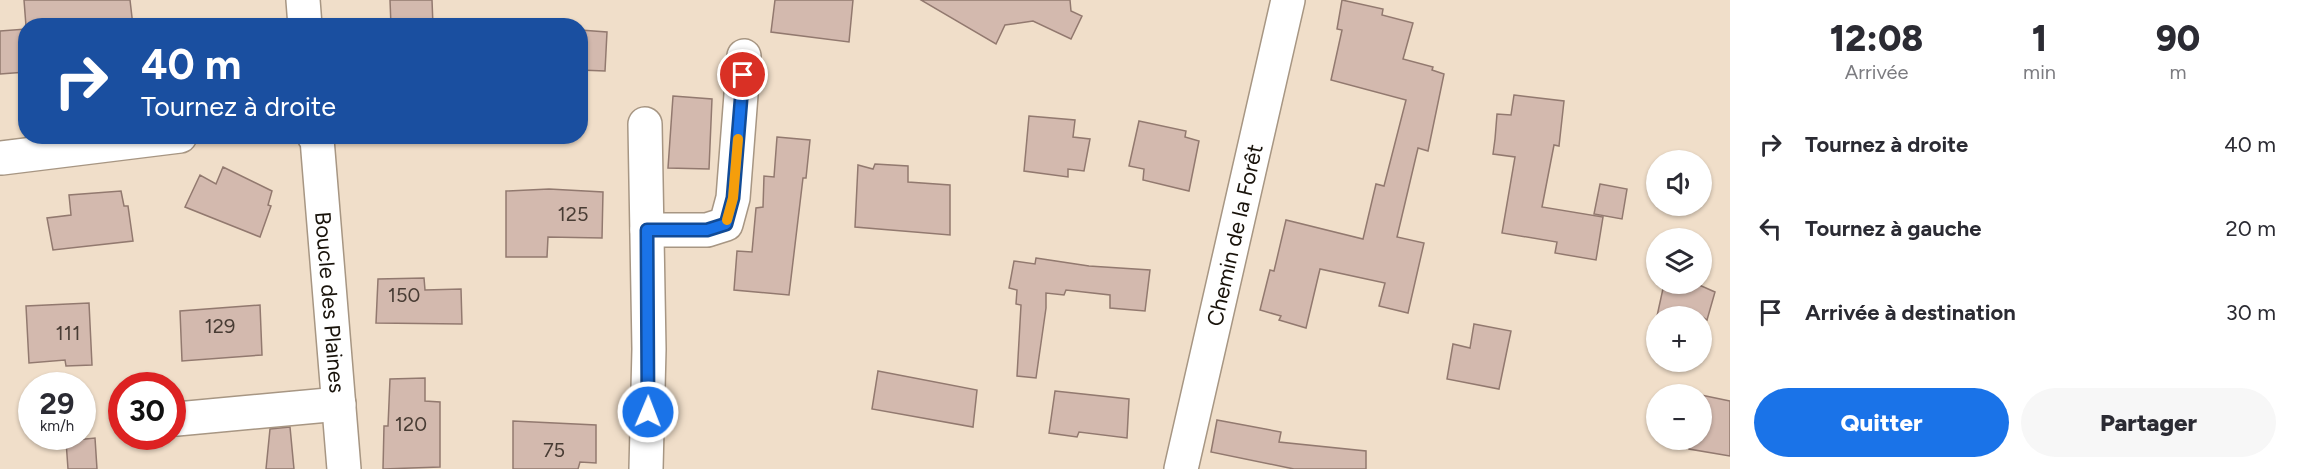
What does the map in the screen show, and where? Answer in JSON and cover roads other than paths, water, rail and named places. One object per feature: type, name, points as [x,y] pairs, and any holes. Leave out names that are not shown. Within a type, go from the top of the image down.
[{"type":"street","points":[[303,0],[304,18]]},
{"type":"street","name":"Chemin de la Forêt","points":[[1181,469],[1288,0]]},
{"type":"street","points":[[647,230],[707,230],[726,224],[733,198],[744,56]]},
{"type":"street","points":[[645,124],[649,349],[646,469]]},
{"type":"street","points":[[2,158],[115,144]]},
{"type":"street","name":"Boucle des Plaines","points":[[317,144],[345,469]]},
{"type":"street","points":[[186,417],[339,405]]}]
